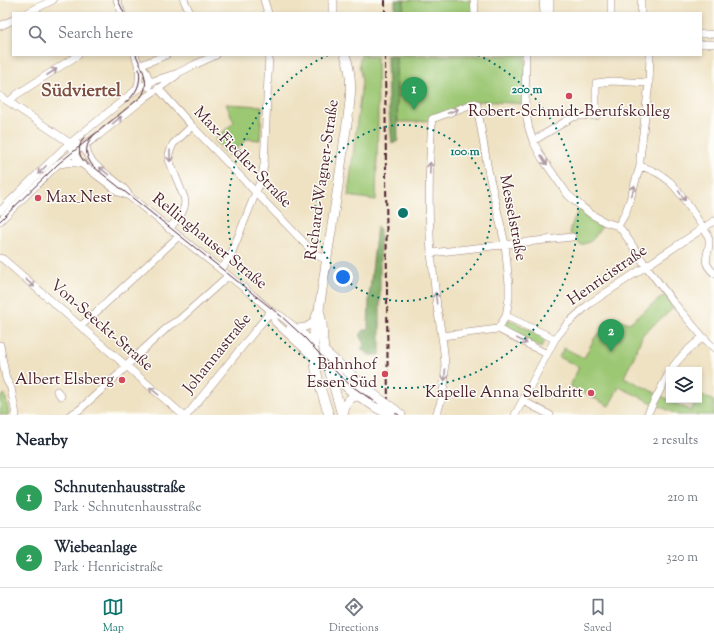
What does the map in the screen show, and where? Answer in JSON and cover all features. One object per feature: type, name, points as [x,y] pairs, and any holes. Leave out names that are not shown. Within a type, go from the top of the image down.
[{"type":"main road","points":[[333,0],[333,12]]},
{"type":"main road","name":"Richard-Wagner-Straße","points":[[327,413],[316,372],[314,358],[314,322],[319,310],[337,202],[350,95],[348,57]]},
{"type":"main road","name":"Richard-Wagner-Straße","points":[[319,310],[322,323],[324,352],[342,415]]},
{"type":"main road","name":"Rellinghauser Straße","points":[[313,342],[377,402],[395,413]]},
{"type":"main road","name":"Rellinghauser Straße","points":[[314,358],[358,396],[377,402]]},
{"type":"main road","points":[[342,415],[348,401],[352,397],[358,396]]},
{"type":"street","points":[[29,12],[53,0]]},
{"type":"street","points":[[117,0],[122,12]]},
{"type":"street","points":[[184,0],[190,12]]},
{"type":"street","points":[[264,0],[268,12]]},
{"type":"street","points":[[474,0],[475,12]]},
{"type":"street","points":[[544,0],[544,12]]},
{"type":"street","points":[[550,0],[550,12]]},
{"type":"street","points":[[611,0],[611,12]]},
{"type":"street","points":[[641,0],[641,12]]},
{"type":"street","points":[[0,26],[12,20]]},
{"type":"street","points":[[702,34],[714,34]]},
{"type":"street","points":[[702,44],[714,44]]},
{"type":"street","points":[[9,102],[16,95],[76,56]]},
{"type":"street","points":[[136,56],[146,72],[149,83],[146,96]]},
{"type":"street","points":[[140,64],[163,56]]},
{"type":"street","points":[[0,221],[58,164],[74,152],[86,148],[146,96],[178,74],[211,56]]},
{"type":"street","points":[[221,270],[230,257],[262,177],[264,164],[269,56]]},
{"type":"street","points":[[526,56],[525,108],[533,141],[542,158],[568,194],[582,207],[605,222],[618,226],[673,302],[714,348]]},
{"type":"street","points":[[618,226],[625,214],[640,166],[649,83],[650,56]]},
{"type":"street","points":[[137,89],[140,77],[140,64]]},
{"type":"street","points":[[146,72],[161,79]]},
{"type":"street","points":[[0,211],[70,143],[137,89],[149,83],[178,74]]},
{"type":"street","points":[[533,141],[573,117],[596,116],[596,83],[612,81],[649,83]]},
{"type":"street","name":"Max-Fiedler-Straße","points":[[158,88],[192,126],[314,254],[327,260]]},
{"type":"street","points":[[0,96],[70,143],[78,144],[86,148]]},
{"type":"street","name":"Messelstraße","points":[[431,253],[430,186],[432,119],[475,103],[478,105],[488,170],[505,244],[509,284],[509,298],[506,316]]},
{"type":"street","points":[[169,229],[183,212],[186,202],[169,160],[169,151],[173,144],[192,126]]},
{"type":"street","name":"Rellinghauser Straße","points":[[70,143],[76,157],[82,164],[119,192],[129,196],[271,311],[298,328],[313,342]]},
{"type":"street","name":"Rellinghauser Straße","points":[[86,148],[90,160],[122,186],[129,196]]},
{"type":"street","points":[[58,164],[67,162],[82,164]]},
{"type":"street","points":[[640,166],[663,176],[675,186],[711,240],[706,263],[714,273]]},
{"type":"street","name":"Henricistraße","points":[[515,415],[555,339],[580,311],[714,221]]},
{"type":"street","points":[[80,326],[179,236]]},
{"type":"street","points":[[436,415],[443,396],[446,363],[437,307],[431,253],[572,237]]},
{"type":"street","name":"Von-Seeckt-Straße","points":[[0,258],[183,415]]},
{"type":"street","points":[[70,415],[79,410],[170,325],[179,320],[228,276]]},
{"type":"street","name":"Rellinghauser Straße","points":[[271,311],[275,322],[314,358]]},
{"type":"street","name":"Johannastraße","points":[[187,415],[271,311]]},
{"type":"street","points":[[498,329],[506,316],[555,339]]},
{"type":"street","points":[[298,328],[306,327],[314,322]]},
{"type":"street","points":[[442,336],[498,329],[547,354]]},
{"type":"street","points":[[672,367],[687,350],[703,337]]},
{"type":"street","points":[[0,345],[6,379],[11,388],[16,415]]},
{"type":"street","points":[[647,415],[666,379]]},
{"type":"street","points":[[523,401],[550,415]]},
{"type":"green space","points":[[395,0],[404,0],[403,12],[395,12]]},
{"type":"green space","points":[[404,0],[473,0],[474,12],[403,12]]},
{"type":"green space","points":[[361,56],[377,56],[378,117],[376,200],[348,196],[362,81],[359,64]]},
{"type":"green space","points":[[387,56],[396,56],[398,141],[392,144],[388,102]]},
{"type":"green space","points":[[396,56],[526,56],[525,104],[481,101],[472,103],[431,120],[398,122]]},
{"type":"green space","points":[[226,104],[262,106],[260,140],[247,139],[229,156],[215,140],[234,122]]},
{"type":"green space","points":[[580,208],[604,225],[593,240],[580,245],[570,233],[571,226]]},
{"type":"green space","points":[[377,226],[380,229],[380,355],[369,355],[361,349],[365,344],[360,335],[364,330],[368,330],[369,298]]},
{"type":"green space","points":[[666,294],[676,306],[643,334],[624,377],[666,398],[666,403],[675,403],[691,411],[695,403],[702,403],[702,395],[714,401],[714,415],[678,415],[619,387],[609,406],[570,386],[579,367],[559,357],[564,348],[584,358],[595,337],[618,319],[629,323]]},
{"type":"green space","points":[[508,319],[546,338],[541,348],[502,329]]},
{"type":"green space","points":[[5,394],[9,415],[0,415],[0,398]]},
{"type":"tram line","points":[[118,0],[124,12]]},
{"type":"tram line","points":[[0,221],[58,164],[141,97],[144,92],[145,81],[143,71],[136,56]]},
{"type":"tram line","points":[[125,103],[135,92],[139,84],[139,69]]},
{"type":"tram line","points":[[94,135],[88,143],[87,156],[95,168],[281,316],[305,338],[349,384],[372,400],[399,415]]},
{"type":"tram line","points":[[85,136],[82,140],[79,151],[84,162],[88,165]]},
{"type":"railway","points":[[385,0],[385,12]]},
{"type":"railway","points":[[385,56],[388,415]]},
{"type":"place","name":"Robert-Schmidt-Berufskolleg","points":[[569,96]]},
{"type":"place","name":"Schnutenhausstraße","points":[[414,110]]},
{"type":"place","name":"Max_Nest","points":[[38,198]]},
{"type":"place","name":"Wiebeanlage","points":[[611,352]]},
{"type":"place","name":"Bahnhof Essen Süd","points":[[385,374]]},
{"type":"place","name":"Albert Elsberg","points":[[122,380]]},
{"type":"place","name":"Kapelle Anna Selbdritt","points":[[591,393]]},
{"type":"district","name":"Südviertel","points":[[81,92]]}]
